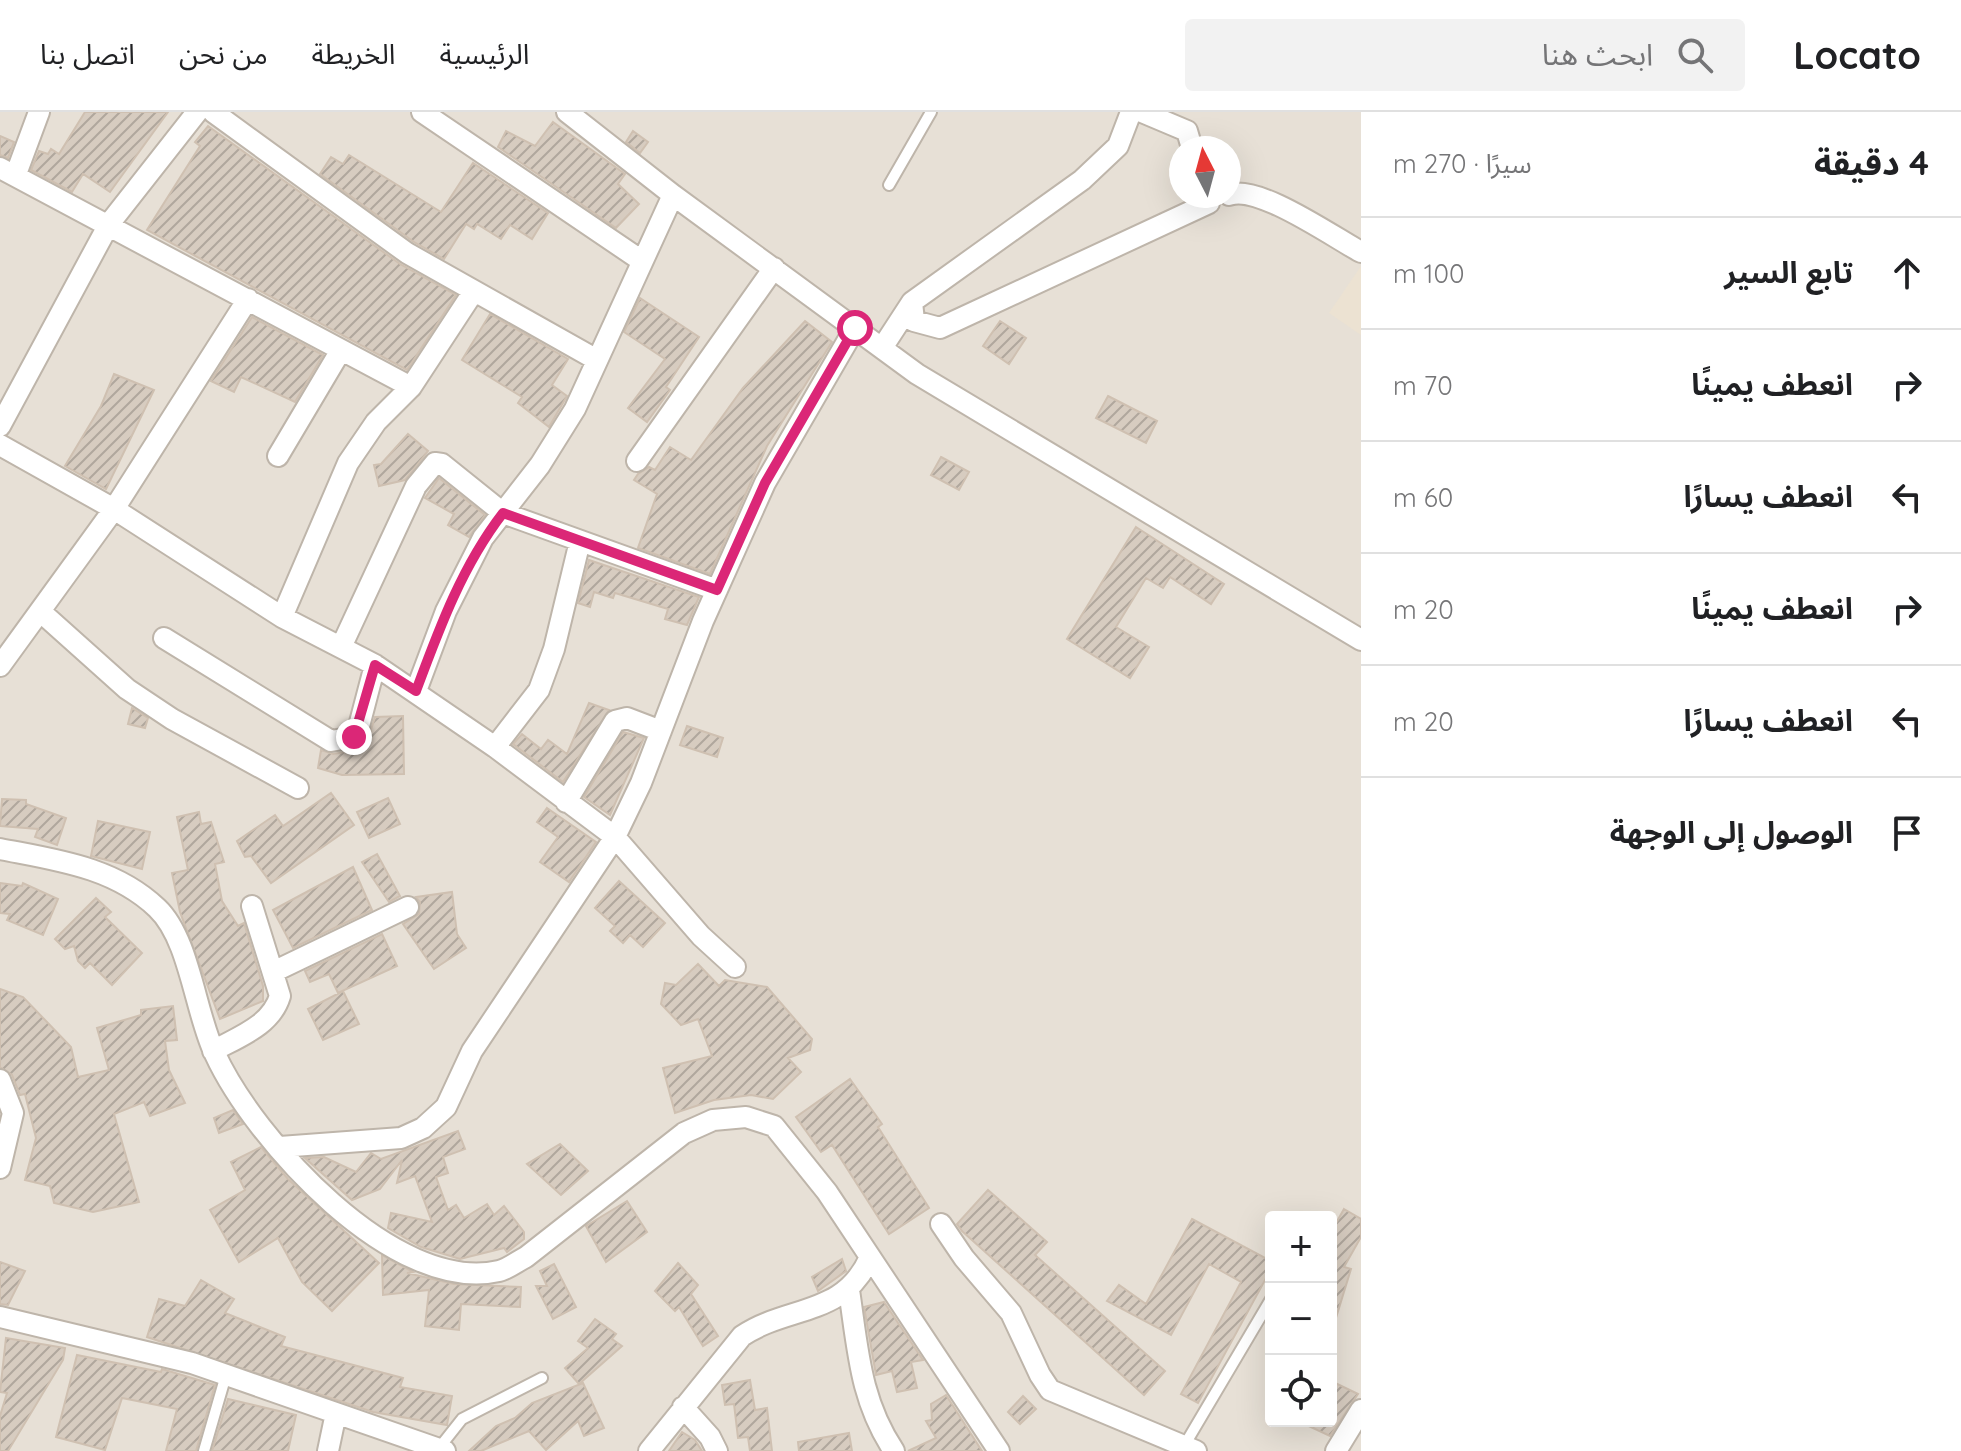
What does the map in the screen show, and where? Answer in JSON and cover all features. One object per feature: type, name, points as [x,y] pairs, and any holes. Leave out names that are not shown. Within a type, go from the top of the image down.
[{"type":"street","points":[[39,112],[8,171],[411,387]]},
{"type":"street","points":[[0,426],[109,224],[197,112]]},
{"type":"street","points":[[213,112],[407,253],[548,329],[597,360]]},
{"type":"street","points":[[422,112],[642,261]]},
{"type":"street","points":[[567,112],[673,195],[917,374],[1361,640]]},
{"type":"street","points":[[882,348],[912,302],[1082,180],[1118,146],[1131,112]]},
{"type":"street","points":[[1142,112],[1187,131],[1188,136]]},
{"type":"street","points":[[1241,193],[1260,196],[1361,252]]},
{"type":"street","points":[[416,691],[446,611],[483,538],[540,465],[575,409],[673,195]]},
{"type":"street","points":[[912,302],[914,321],[940,328],[1197,208]]},
{"type":"street","points":[[637,461],[774,268]]},
{"type":"street","points":[[282,617],[348,463],[376,422],[411,387],[474,291]]},
{"type":"street","points":[[0,666],[114,509],[248,299]]},
{"type":"street","points":[[280,1147],[401,1138],[423,1128],[446,1107],[479,1039],[615,837],[717,590],[765,483],[855,328]]},
{"type":"street","points":[[278,456],[341,350]]},
{"type":"street","points":[[0,445],[114,509],[282,617],[342,645],[375,665],[495,747],[615,837],[701,936],[735,967]]},
{"type":"street","points":[[342,645],[416,486],[430,466],[442,464],[503,513],[717,590]]},
{"type":"street","points":[[495,747],[539,690],[554,649],[580,541]]},
{"type":"street","points":[[41,612],[127,689],[172,719],[298,788]]},
{"type":"street","points":[[164,638],[331,741],[354,737],[375,665]]},
{"type":"street","points":[[566,802],[615,721],[627,718],[661,731]]},
{"type":"street","points":[[0,849],[106,874],[159,909],[173,929],[213,1051],[242,1102],[349,1220],[405,1256],[435,1268],[469,1273],[501,1271],[526,1257],[684,1133],[713,1120],[746,1117],[774,1126],[789,1142],[870,1257],[999,1451]]},
{"type":"street","points":[[213,1051],[261,1024],[276,1009],[280,996],[252,906]]},
{"type":"street","points":[[273,972],[408,907]]},
{"type":"street","points":[[0,1080],[13,1113],[0,1168]]},
{"type":"street","points":[[941,1224],[964,1258],[1011,1313],[1050,1390],[1190,1448]]},
{"type":"street","points":[[649,1451],[742,1336],[761,1323],[798,1314],[849,1290],[862,1275],[870,1257]]},
{"type":"street","points":[[849,1290],[863,1388],[875,1422],[894,1451]]},
{"type":"street","points":[[0,1317],[226,1375],[442,1450]]},
{"type":"street","points":[[683,1407],[710,1437],[717,1451]]},
{"type":"street","points":[[1336,1451],[1361,1410]]},
{"type":"street","points":[[328,1451],[336,1413]]},
{"type":"lane","points":[[889,185],[931,112]]},
{"type":"lane","points":[[1190,1448],[1265,1310]]},
{"type":"lane","points":[[204,1451],[226,1375]]},
{"type":"lane","points":[[442,1450],[462,1419],[542,1378]]},
{"type":"shaded area","points":[[0,112],[1361,112],[1361,1451],[0,1451]]},
{"type":"shaded area","points":[[1361,266],[1361,335],[1329,313]]},
{"type":"building","points":[[85,112],[168,112],[110,192],[83,174],[72,192],[31,170],[39,151],[48,154],[51,149],[59,154]]},
{"type":"building","points":[[553,122],[625,174],[618,184],[639,204],[616,228],[498,147],[506,131],[535,146]]},
{"type":"building","points":[[208,126],[400,264],[456,295],[407,370],[147,230],[200,146],[195,142]]},
{"type":"building","points":[[633,131],[648,142],[640,153],[626,142]]},
{"type":"building","points":[[0,136],[14,142],[8,158],[0,155]]},
{"type":"building","points":[[349,155],[441,212],[473,163],[548,213],[532,239],[510,225],[501,239],[477,224],[474,229],[466,224],[444,259],[414,242],[320,174],[331,157],[343,164]]},
{"type":"building","points":[[640,298],[699,337],[666,387],[670,390],[647,422],[628,408],[665,359],[624,332]]},
{"type":"building","points":[[490,314],[568,359],[552,385],[567,396],[549,427],[518,403],[522,397],[462,360]]},
{"type":"building","points":[[252,317],[323,355],[295,402],[241,377],[234,392],[211,381]]},
{"type":"building","points":[[805,321],[832,342],[767,446],[710,574],[638,548],[657,494],[634,480],[638,474],[649,467],[655,470],[670,447],[691,460],[743,388]]},
{"type":"building","points":[[1000,321],[1026,338],[1009,364],[983,346]]},
{"type":"building","points":[[114,374],[154,390],[106,489],[65,466],[101,406]]},
{"type":"building","points":[[1108,396],[1157,421],[1146,443],[1096,418]]},
{"type":"building","points":[[408,434],[428,451],[405,480],[379,486],[374,465],[381,464]]},
{"type":"building","points":[[941,457],[969,472],[959,490],[931,475]]},
{"type":"building","points":[[439,478],[485,515],[469,537],[448,525],[454,514],[425,498]]},
{"type":"building","points":[[1136,527],[1224,584],[1211,604],[1170,577],[1163,588],[1146,578],[1116,627],[1149,647],[1130,678],[1067,639]]},
{"type":"building","points":[[589,560],[699,597],[687,625],[665,619],[668,609],[615,593],[613,598],[594,592],[590,607],[578,603]]},
{"type":"building","points":[[589,703],[609,710],[563,782],[513,744],[522,734],[541,749],[548,740],[567,754]]},
{"type":"building","points":[[132,708],[148,718],[145,728],[128,724]]},
{"type":"building","points":[[403,716],[404,774],[342,775],[318,768],[321,750],[333,754],[357,750],[369,736],[375,717]]},
{"type":"building","points":[[687,726],[723,738],[717,757],[680,745]]},
{"type":"building","points":[[623,732],[644,738],[610,815],[584,797]]},
{"type":"building","points":[[331,793],[354,825],[271,883],[251,856],[245,857],[237,841],[275,815],[283,826]]},
{"type":"building","points":[[388,798],[400,824],[369,838],[357,812]]},
{"type":"building","points":[[2,799],[26,800],[26,804],[66,818],[57,845],[35,837],[38,829],[0,826]]},
{"type":"building","points":[[547,808],[596,842],[569,882],[540,862],[558,837],[537,822]]},
{"type":"building","points":[[199,812],[201,824],[211,822],[224,862],[215,864],[222,901],[238,926],[244,923],[263,986],[263,1001],[220,1019],[180,912],[172,873],[188,870],[177,817]]},
{"type":"building","points":[[98,821],[150,832],[142,869],[91,856]]},
{"type":"building","points":[[377,854],[400,896],[389,902],[362,862]]},
{"type":"building","points":[[353,867],[372,910],[293,948],[273,910]]},
{"type":"building","points":[[619,881],[665,923],[643,947],[630,935],[623,943],[610,931],[615,926],[595,908]]},
{"type":"building","points":[[0,883],[22,886],[23,883],[58,899],[43,935],[7,920],[10,914],[0,913]]},
{"type":"building","points":[[452,892],[457,934],[466,948],[434,969],[403,924],[419,914],[420,902],[416,897]]},
{"type":"building","points":[[96,898],[111,912],[105,917],[142,953],[112,985],[90,963],[85,968],[78,961],[74,946],[65,949],[55,939]]},
{"type":"building","points":[[382,934],[397,966],[338,993],[329,974],[310,982],[305,971]]},
{"type":"building","points":[[698,964],[719,986],[725,980],[767,987],[812,1039],[810,1050],[788,1058],[801,1072],[773,1099],[751,1095],[714,1100],[675,1113],[663,1068],[712,1056],[698,1019],[681,1025],[661,1004],[665,983],[676,985]]},
{"type":"building","points":[[0,989],[23,997],[71,1047],[78,1077],[109,1070],[97,1028],[141,1015],[141,1010],[173,1006],[177,1040],[165,1041],[169,1070],[185,1103],[150,1116],[144,1102],[114,1114],[139,1202],[93,1212],[54,1203],[50,1186],[25,1180],[36,1138],[25,1094],[20,1095],[12,1075],[0,1067]]},
{"type":"building","points":[[343,991],[359,1024],[323,1040],[308,1009]]},
{"type":"building","points":[[850,1079],[882,1124],[878,1127],[929,1208],[889,1234],[832,1145],[821,1152],[796,1117]]},
{"type":"building","points":[[233,1110],[243,1124],[219,1133],[214,1118]]},
{"type":"building","points":[[458,1131],[465,1149],[443,1157],[448,1173],[436,1177],[448,1210],[456,1205],[464,1218],[487,1204],[494,1215],[504,1206],[524,1232],[524,1239],[507,1252],[504,1248],[460,1259],[421,1247],[388,1228],[391,1213],[432,1222],[415,1176],[397,1183],[402,1160],[380,1189],[352,1200],[305,1158],[324,1157],[356,1172],[371,1153],[381,1159]]},
{"type":"building","points":[[560,1144],[588,1171],[561,1195],[527,1164]]},
{"type":"building","points":[[261,1147],[288,1179],[379,1263],[332,1311],[302,1282],[278,1238],[239,1262],[210,1210],[245,1190],[231,1162]]},
{"type":"building","points":[[988,1190],[1047,1242],[1035,1255],[1165,1371],[1144,1395],[962,1231],[957,1224]]},
{"type":"building","points":[[627,1201],[647,1232],[606,1262],[586,1226]]},
{"type":"building","points":[[1344,1209],[1361,1219],[1361,1237],[1344,1267],[1351,1269],[1337,1314],[1337,1283],[1337,1221]]},
{"type":"building","points":[[1192,1219],[1265,1258],[1265,1280],[1198,1403],[1181,1394],[1241,1282],[1209,1264],[1171,1335],[1107,1301],[1119,1285],[1146,1304]]},
{"type":"building","points":[[382,1255],[413,1272],[407,1273],[454,1284],[521,1287],[520,1307],[461,1304],[459,1330],[425,1326],[429,1290],[383,1295]]},
{"type":"building","points":[[842,1259],[846,1271],[818,1291],[812,1277]]},
{"type":"building","points":[[0,1262],[25,1271],[8,1305],[0,1304]]},
{"type":"building","points":[[678,1263],[698,1285],[691,1294],[718,1336],[703,1346],[679,1307],[675,1311],[655,1291]]},
{"type":"building","points":[[554,1264],[576,1307],[553,1319],[536,1286],[547,1286],[540,1271]]},
{"type":"building","points":[[201,1280],[234,1299],[225,1313],[285,1337],[281,1346],[403,1378],[400,1387],[452,1396],[447,1425],[373,1412],[147,1337],[159,1299],[185,1306]]},
{"type":"building","points":[[884,1302],[923,1360],[911,1362],[917,1388],[897,1392],[892,1371],[876,1375],[864,1307]]},
{"type":"building","points":[[595,1319],[616,1334],[612,1339],[622,1346],[579,1384],[565,1368],[588,1348],[578,1341]]},
{"type":"building","points":[[6,1338],[65,1348],[63,1360],[8,1451],[0,1451],[0,1416],[7,1393],[0,1392]]},
{"type":"building","points":[[77,1355],[161,1372],[162,1369],[215,1385],[196,1451],[166,1451],[177,1409],[122,1398],[105,1450],[56,1437]]},
{"type":"building","points":[[750,1380],[755,1410],[767,1408],[772,1451],[750,1451],[748,1437],[738,1438],[734,1404],[725,1405],[722,1385]]},
{"type":"building","points":[[583,1383],[604,1428],[584,1436],[578,1421],[546,1450],[529,1431],[481,1451],[469,1451],[496,1426],[515,1418],[532,1403]]},
{"type":"building","points":[[1337,1384],[1358,1394],[1337,1426]]},
{"type":"building","points":[[946,1395],[982,1451],[908,1451],[936,1438],[926,1421],[932,1420],[931,1404]]},
{"type":"building","points":[[1023,1396],[1036,1409],[1020,1424],[1008,1412]]},
{"type":"building","points":[[228,1399],[296,1415],[288,1451],[212,1451]]},
{"type":"building","points":[[1311,1427],[1336,1427],[1330,1436]]},
{"type":"building","points":[[682,1432],[695,1440],[702,1451],[669,1451]]},
{"type":"building","points":[[849,1433],[852,1451],[799,1451],[798,1442]]},
{"type":"route","points":[[354,737],[375,665],[416,691],[446,611],[483,538],[503,513],[717,590],[765,483],[855,328]]}]
